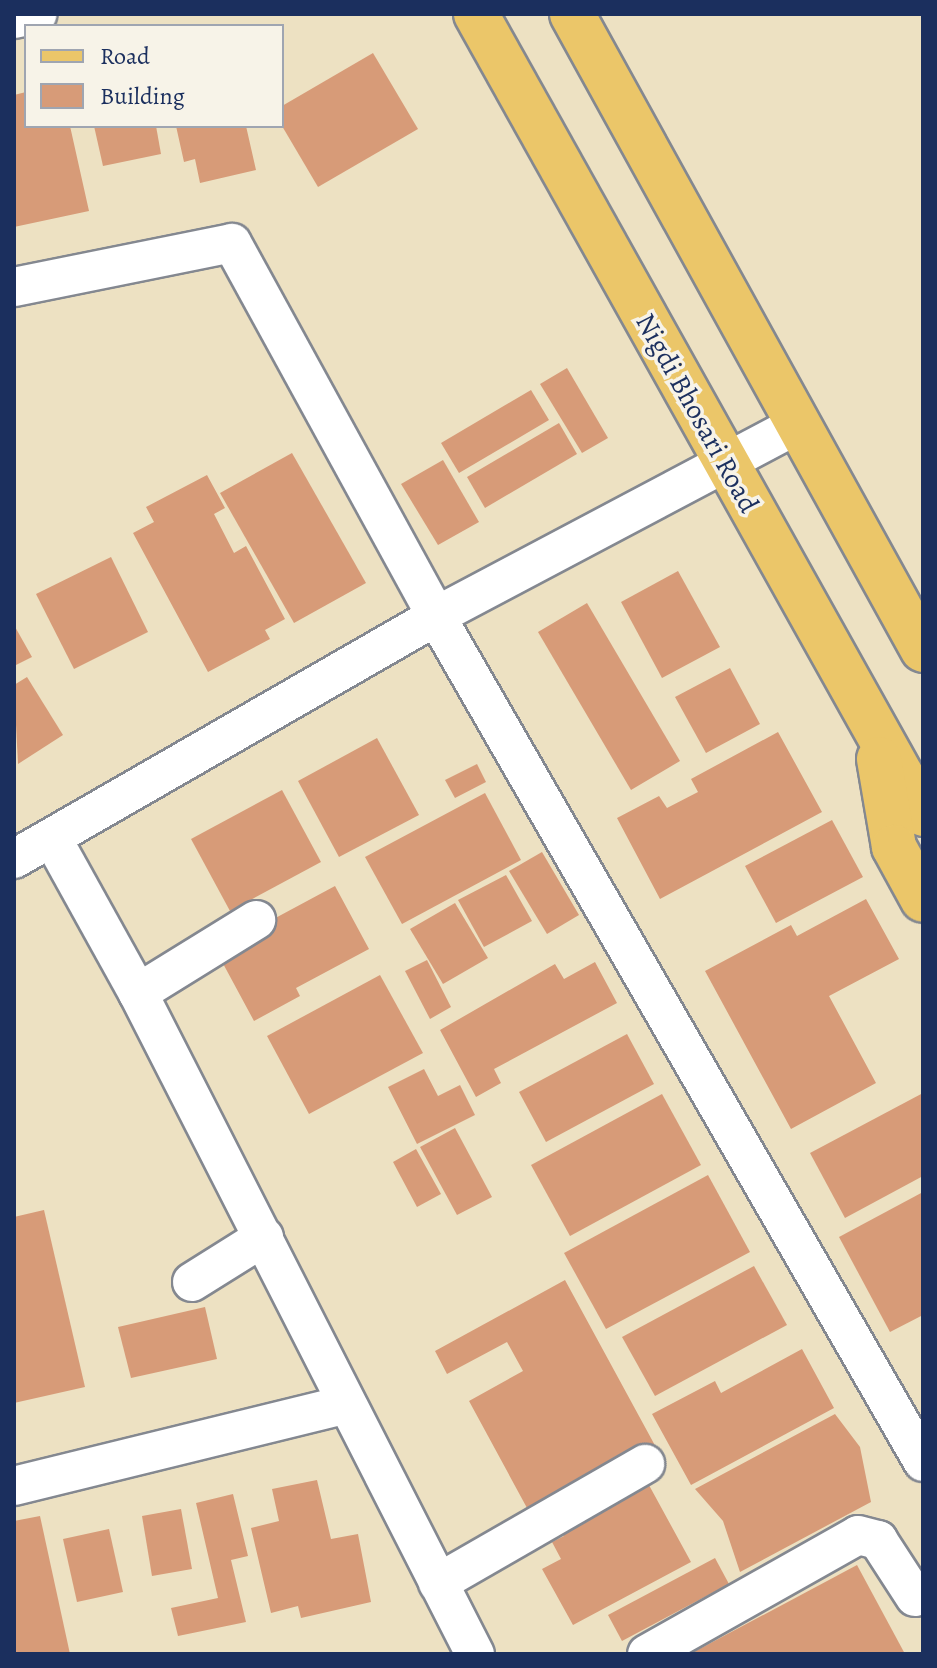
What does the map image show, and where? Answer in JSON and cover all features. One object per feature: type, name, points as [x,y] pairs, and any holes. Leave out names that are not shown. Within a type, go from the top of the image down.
[{"type":"main road","name":"Nigdi Bhosari Road","points":[[476,14],[723,462],[921,809]]},
{"type":"main road","points":[[572,14],[795,426],[923,650]]},
{"type":"main road","points":[[874,728],[894,847],[923,900]]},
{"type":"lane","points":[[14,19],[37,14]]},
{"type":"lane","points":[[14,287],[232,243],[436,616],[923,1462]]},
{"type":"lane","points":[[14,859],[436,616],[795,426]]},
{"type":"lane","points":[[52,838],[138,993],[264,1237],[344,1405],[475,1654]]},
{"type":"lane","points":[[138,993],[256,920]]},
{"type":"lane","points":[[192,1282],[264,1237]]},
{"type":"lane","points":[[14,1486],[344,1405]]},
{"type":"lane","points":[[438,1583],[645,1464]]},
{"type":"lane","points":[[647,1654],[858,1535],[878,1540],[915,1597]]},
{"type":"building","points":[[373,53],[418,129],[318,187],[283,128],[284,105]]},
{"type":"building","points":[[24,92],[24,128],[70,128],[89,211],[14,227],[14,95]]},
{"type":"building","points":[[94,128],[156,128],[161,154],[103,166]]},
{"type":"building","points":[[176,128],[246,128],[256,170],[200,183],[195,159],[184,162]]},
{"type":"building","points":[[567,368],[608,438],[582,453],[540,384]]},
{"type":"building","points":[[531,390],[549,420],[459,473],[441,443]]},
{"type":"building","points":[[559,423],[577,454],[485,508],[467,477]]},
{"type":"building","points":[[292,453],[366,583],[294,623],[220,493]]},
{"type":"building","points":[[443,460],[479,522],[438,545],[401,484]]},
{"type":"building","points":[[207,475],[225,508],[214,514],[234,553],[246,546],[285,619],[265,630],[270,639],[208,672],[133,533],[154,522],[146,507]]},
{"type":"building","points":[[111,557],[148,632],[74,669],[36,594]]},
{"type":"building","points":[[678,571],[720,647],[662,678],[621,602]]},
{"type":"building","points":[[587,603],[680,761],[631,790],[538,632]]},
{"type":"building","points":[[14,625],[32,657],[14,666]]},
{"type":"building","points":[[730,668],[760,724],[706,753],[675,697]]},
{"type":"building","points":[[27,677],[63,735],[18,764],[14,685]]},
{"type":"building","points":[[778,732],[822,812],[660,899],[617,818],[659,796],[667,808],[698,792],[691,779]]},
{"type":"building","points":[[377,738],[419,815],[339,857],[298,781]]},
{"type":"building","points":[[477,764],[486,782],[455,798],[445,780]]},
{"type":"building","points":[[282,790],[321,862],[230,911],[191,839]]},
{"type":"building","points":[[485,793],[521,860],[402,924],[365,857]]},
{"type":"building","points":[[832,820],[863,877],[776,923],[745,866]]},
{"type":"building","points":[[542,852],[579,915],[547,934],[509,871]]},
{"type":"building","points":[[506,875],[532,921],[484,947],[458,900]]},
{"type":"building","points":[[335,886],[369,949],[296,988],[300,996],[254,1021],[220,958],[238,938]]},
{"type":"building","points":[[866,899],[899,959],[829,996],[876,1083],[791,1129],[705,971],[791,925],[797,936]]},
{"type":"building","points":[[455,903],[488,958],[443,984],[410,929]]},
{"type":"building","points":[[427,960],[451,1007],[430,1019],[405,971]]},
{"type":"building","points":[[595,962],[617,1003],[494,1069],[501,1083],[476,1097],[440,1030],[555,964],[564,979]]},
{"type":"building","points":[[380,975],[423,1053],[309,1114],[267,1036]]},
{"type":"building","points":[[627,1034],[654,1084],[546,1142],[519,1092]]},
{"type":"building","points":[[424,1069],[438,1096],[460,1085],[475,1115],[417,1144],[388,1087]]},
{"type":"building","points":[[923,1093],[923,1176],[845,1218],[810,1153]]},
{"type":"building","points":[[662,1094],[701,1165],[570,1236],[531,1165]]},
{"type":"building","points":[[455,1128],[492,1197],[457,1215],[420,1147]]},
{"type":"building","points":[[416,1149],[441,1194],[417,1207],[393,1162]]},
{"type":"building","points":[[708,1175],[750,1252],[606,1329],[564,1253]]},
{"type":"building","points":[[923,1192],[923,1315],[890,1332],[839,1237]]},
{"type":"building","points":[[44,1210],[85,1387],[14,1403],[14,1217]]},
{"type":"building","points":[[754,1266],[787,1325],[655,1396],[622,1337]]},
{"type":"building","points":[[565,1280],[658,1451],[533,1519],[469,1401],[523,1371],[507,1342],[447,1374],[435,1351]]},
{"type":"building","points":[[205,1307],[217,1359],[131,1378],[118,1327]]},
{"type":"building","points":[[802,1349],[834,1408],[691,1485],[652,1414],[715,1381],[721,1393]]},
{"type":"building","points":[[835,1414],[860,1447],[871,1502],[740,1572],[723,1521],[695,1489]]},
{"type":"building","points":[[644,1476],[691,1562],[573,1625],[542,1569],[561,1559],[552,1542],[564,1536],[557,1523]]},
{"type":"building","points":[[317,1480],[331,1539],[358,1534],[371,1602],[301,1618],[298,1606],[271,1613],[251,1528],[279,1521],[272,1489]]},
{"type":"building","points":[[233,1494],[248,1556],[231,1560],[246,1622],[178,1636],[171,1608],[218,1598],[196,1503]]},
{"type":"building","points":[[181,1509],[192,1569],[152,1576],[142,1516]]},
{"type":"building","points":[[40,1516],[70,1654],[14,1654],[14,1521]]},
{"type":"building","points":[[109,1529],[123,1592],[77,1602],[63,1539]]},
{"type":"building","points":[[715,1558],[729,1584],[622,1641],[608,1615]]},
{"type":"building","points":[[857,1565],[905,1654],[690,1654]]}]
